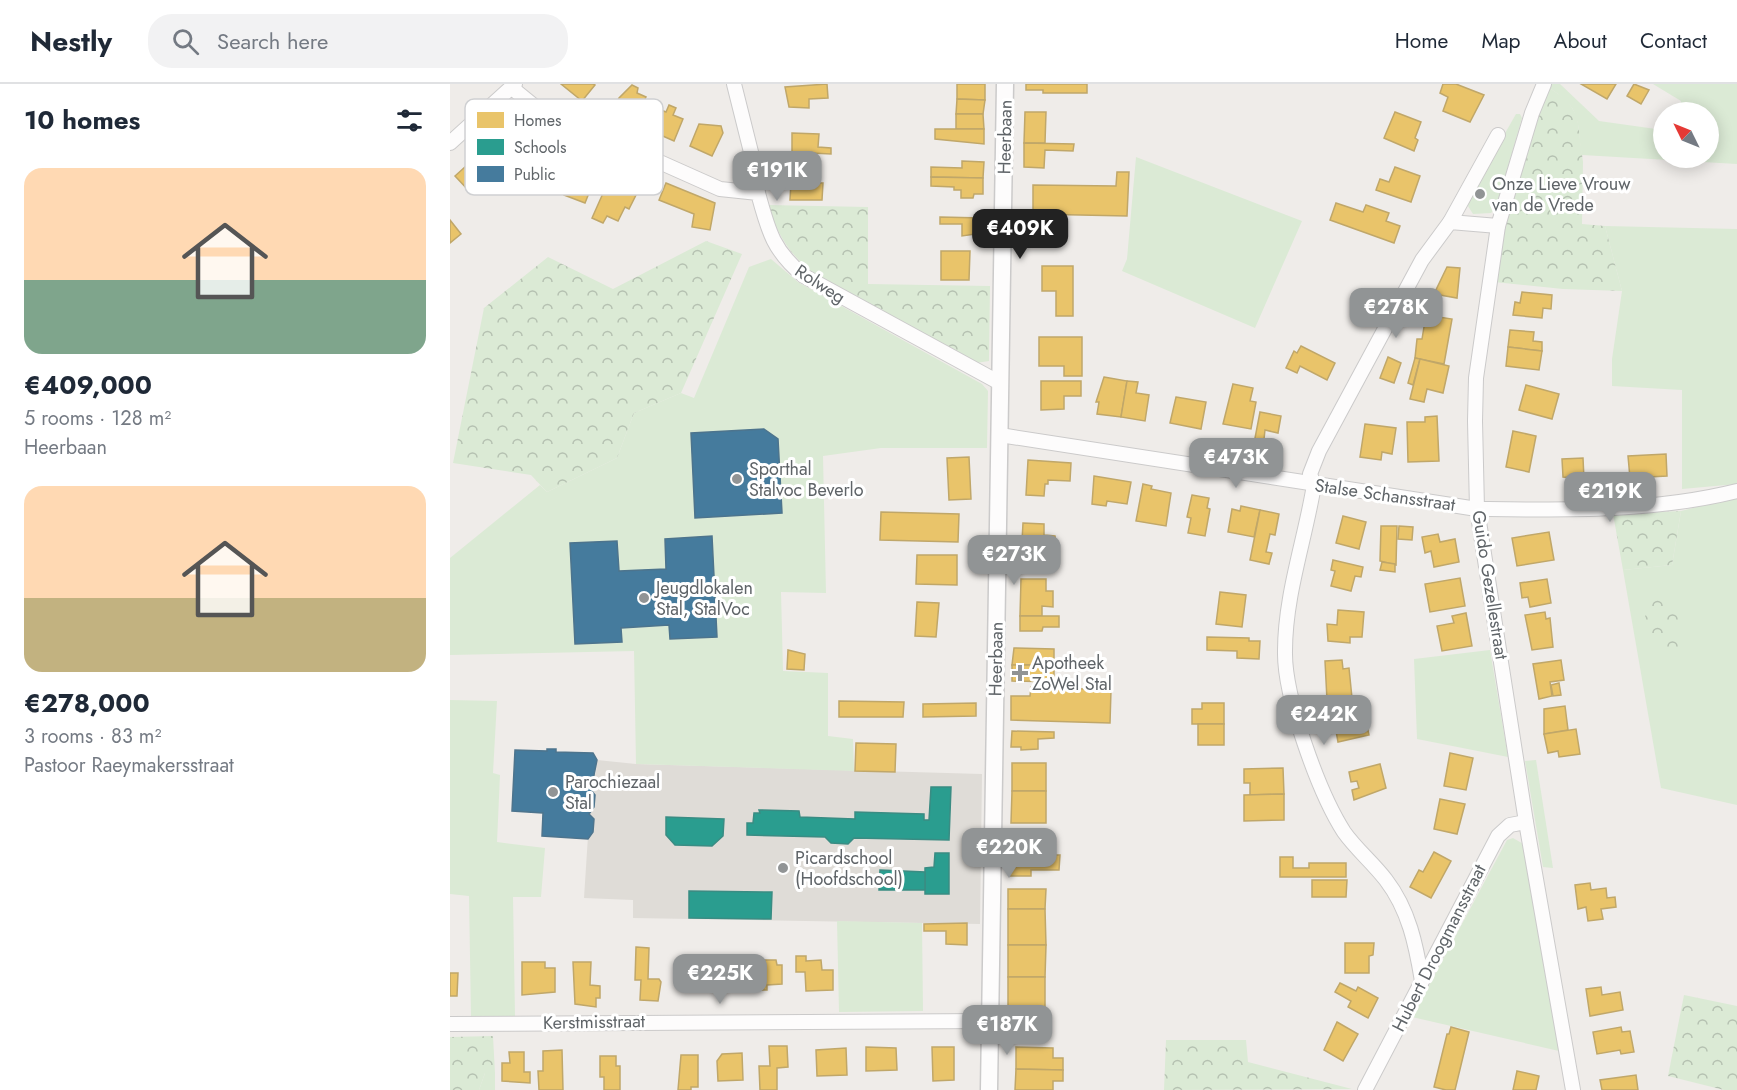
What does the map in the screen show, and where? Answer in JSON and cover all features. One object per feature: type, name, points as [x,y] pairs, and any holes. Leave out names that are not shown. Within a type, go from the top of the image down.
[{"type":"street","name":"Rolweg","points":[[734,84],[752,156],[758,193],[772,241],[790,265],[804,276],[1000,383]]},
{"type":"street","name":"Heerbaan","points":[[989,1090],[1005,84]]},
{"type":"street","name":"Guido Gezellestraat","points":[[1544,84],[1532,113],[1498,226],[1476,378],[1474,421],[1478,509],[1526,822],[1573,1090]]},
{"type":"street","points":[[499,99],[513,86],[527,99]]},
{"type":"street","points":[[450,143],[465,129]]},
{"type":"street","points":[[1422,981],[1416,940],[1405,914],[1387,881],[1345,832],[1324,794],[1289,683],[1285,652],[1292,592],[1314,485],[1310,474],[1319,451],[1422,260],[1450,222],[1497,135]]},
{"type":"street","points":[[663,164],[720,189],[758,193]]},
{"type":"street","points":[[1450,222],[1498,226]]},
{"type":"street","name":"Stalse Schansstraat","points":[[1000,435],[1478,509],[1555,510],[1634,506],[1737,491]]},
{"type":"street","name":"Hubert Droogmansstraat","points":[[1365,1090],[1498,836],[1510,825],[1526,822]]},
{"type":"street","name":"Kerstmisstraat","points":[[450,1024],[990,1021]]},
{"type":"shaded area","name":"Picardschool (Hoofdschool)","points":[[597,760],[636,764],[982,774],[980,924],[633,918],[633,900],[584,898],[588,836],[594,819],[589,814],[594,807],[591,778],[596,773]]},
{"type":"green space","points":[[1550,84],[1560,84],[1599,121],[1653,129],[1653,159],[1582,155],[1578,123],[1573,109],[1548,87]]},
{"type":"green space","points":[[1653,84],[1737,84],[1737,164],[1719,163],[1719,102],[1681,102]]},
{"type":"green space","points":[[1548,87],[1567,100],[1577,116],[1583,162],[1582,224],[1605,226],[1622,291],[1563,289],[1494,282],[1504,227]]},
{"type":"green space","points":[[1516,114],[1520,114],[1522,118],[1496,208],[1491,213],[1473,214],[1468,206],[1471,193]]},
{"type":"green space","points":[[1136,157],[1302,221],[1255,328],[1122,271],[1127,259]]},
{"type":"green space","points":[[768,205],[868,207],[868,284],[990,286],[989,361],[976,363],[815,274],[798,260],[786,244]]},
{"type":"green space","points":[[1605,226],[1737,229],[1737,484],[1682,489],[1682,390],[1612,386],[1612,359],[1622,291]]},
{"type":"green space","points":[[706,241],[742,254],[681,393],[634,413],[617,458],[547,492],[531,475],[453,463],[484,308],[548,257],[613,289]]},
{"type":"green space","points":[[771,259],[798,282],[982,384],[988,391],[987,448],[881,448],[823,456],[826,593],[781,592],[783,671],[828,673],[828,736],[853,739],[854,771],[636,764],[634,651],[450,655],[450,558],[540,485],[547,492],[617,458],[634,413],[681,393],[694,398],[749,267]]},
{"type":"green space","points":[[1737,497],[1737,805],[1661,788],[1623,570],[1672,565],[1681,511]]},
{"type":"green space","points":[[1681,511],[1672,565],[1623,570],[1613,514]]},
{"type":"green space","points":[[1670,594],[1680,613],[1678,650],[1659,651],[1649,644],[1644,622],[1653,595]]},
{"type":"green space","points":[[1490,650],[1508,757],[1417,739],[1414,659]]},
{"type":"green space","points":[[450,700],[497,701],[493,773],[500,775],[497,842],[545,848],[541,897],[513,897],[515,1016],[471,1017],[469,896],[450,894]]},
{"type":"green space","points":[[1536,760],[1553,868],[1543,867],[1525,761]]},
{"type":"green space","points":[[1513,838],[1525,845],[1559,1051],[1412,1017],[1507,840]]},
{"type":"green space","points":[[837,921],[922,923],[923,1011],[839,1012]]},
{"type":"green space","points":[[1684,995],[1737,1006],[1737,1090],[1724,1090],[1668,1076]]},
{"type":"green space","points":[[493,1036],[495,1073],[485,1073],[479,1090],[450,1090],[450,1037]]},
{"type":"green space","points":[[1166,1040],[1246,1040],[1248,1062],[1352,1089],[1164,1090]]},
{"type":"green space","points":[[485,1073],[495,1073],[495,1090],[479,1090]]},
{"type":"building: Homes","points":[[561,84],[595,85],[584,99],[580,99]]},
{"type":"building: Homes","points":[[827,84],[828,98],[809,99],[809,108],[789,107],[785,87]]},
{"type":"building: Homes","points":[[957,84],[985,84],[985,100],[957,99]]},
{"type":"building: Homes","points":[[1026,84],[1087,84],[1087,93],[1043,93],[1043,90],[1026,90]]},
{"type":"building: Homes","points":[[1443,84],[1456,84],[1484,95],[1470,122],[1443,111],[1448,97],[1440,93]]},
{"type":"building: Homes","points":[[1581,84],[1616,84],[1607,99]]},
{"type":"building: Homes","points":[[1634,84],[1649,90],[1641,104],[1627,96]]},
{"type":"building: Homes","points":[[632,85],[638,88],[637,93],[646,97],[645,99],[619,98]]},
{"type":"building: Homes","points":[[957,99],[985,100],[983,114],[956,114]]},
{"type":"building: Homes","points":[[669,105],[676,108],[673,115],[683,119],[674,141],[663,136],[663,111],[666,112]]},
{"type":"building: Homes","points":[[1025,112],[1046,112],[1045,143],[1024,143]]},
{"type":"building: Homes","points":[[1395,112],[1421,122],[1415,138],[1418,140],[1414,151],[1384,138]]},
{"type":"building: Homes","points":[[956,114],[983,114],[984,129],[956,129]]},
{"type":"building: Homes","points":[[699,124],[721,126],[723,133],[712,156],[690,146]]},
{"type":"building: Homes","points":[[935,129],[984,129],[984,144],[935,139]]},
{"type":"building: Homes","points":[[792,133],[819,134],[818,147],[831,148],[831,154],[792,152]]},
{"type":"building: Homes","points":[[1024,143],[1074,144],[1073,151],[1045,150],[1044,168],[1024,167]]},
{"type":"building: Homes","points":[[962,161],[984,162],[983,178],[931,177],[931,167],[962,168]]},
{"type":"building: Homes","points":[[465,167],[465,187],[455,176]]},
{"type":"building: Homes","points":[[1395,167],[1420,176],[1411,202],[1376,190],[1380,179],[1389,182]]},
{"type":"building: Homes","points":[[1117,172],[1129,172],[1127,216],[1033,214],[1033,185],[1116,186]]},
{"type":"building: Homes","points":[[931,177],[983,178],[983,194],[974,194],[973,198],[961,198],[961,190],[954,190],[954,187],[931,186]]},
{"type":"building: Homes","points":[[666,183],[715,203],[710,230],[692,227],[694,214],[659,200]]},
{"type":"building: Homes","points":[[791,183],[823,183],[822,200],[790,200]]},
{"type":"building: Homes","points":[[564,195],[588,195],[585,203]]},
{"type":"building: Homes","points":[[602,195],[636,195],[629,209],[625,207],[618,221],[607,216],[603,223],[592,218]]},
{"type":"building: Homes","points":[[1336,203],[1363,212],[1366,205],[1389,213],[1386,221],[1400,226],[1394,243],[1330,220]]},
{"type":"building: Homes","points":[[940,217],[982,218],[982,233],[962,236],[962,224],[940,224]]},
{"type":"building: Homes","points":[[450,220],[461,234],[450,243]]},
{"type":"building: Homes","points":[[941,251],[970,251],[969,280],[941,280]]},
{"type":"building: Homes","points":[[1042,266],[1073,266],[1073,316],[1056,316],[1056,291],[1042,291]]},
{"type":"building: Homes","points":[[1447,267],[1460,268],[1457,298],[1434,294]]},
{"type":"building: Homes","points":[[1522,292],[1552,295],[1551,309],[1543,308],[1542,318],[1513,315],[1515,302],[1520,303]]},
{"type":"building: Homes","points":[[1426,315],[1452,319],[1444,364],[1415,358],[1417,339],[1422,339]]},
{"type":"building: Homes","points":[[1510,330],[1534,332],[1533,341],[1542,342],[1542,351],[1508,347]]},
{"type":"building: Homes","points":[[1039,337],[1082,337],[1082,376],[1064,376],[1064,366],[1039,366]]},
{"type":"building: Homes","points":[[1301,346],[1335,363],[1327,380],[1300,366],[1297,373],[1286,368],[1294,351],[1297,353]]},
{"type":"building: Homes","points":[[1508,347],[1542,351],[1539,370],[1506,366]]},
{"type":"building: Homes","points":[[1388,357],[1401,363],[1394,383],[1380,378]]},
{"type":"building: Homes","points":[[1415,358],[1420,359],[1413,385],[1408,383]]},
{"type":"building: Homes","points":[[1420,359],[1449,366],[1443,393],[1427,389],[1424,402],[1410,399]]},
{"type":"building: Homes","points":[[1104,377],[1127,381],[1121,417],[1097,414],[1099,402],[1096,402]]},
{"type":"building: Homes","points":[[1041,381],[1081,381],[1081,396],[1064,396],[1064,409],[1041,410]]},
{"type":"building: Homes","points":[[1127,381],[1138,382],[1136,393],[1149,395],[1145,421],[1121,417]]},
{"type":"building: Homes","points":[[1233,384],[1253,388],[1250,401],[1256,402],[1251,429],[1223,424]]},
{"type":"building: Homes","points":[[1526,385],[1559,394],[1552,419],[1519,410]]},
{"type":"building: Homes","points":[[1176,397],[1206,402],[1201,429],[1170,423]]},
{"type":"building: Homes","points":[[1260,412],[1281,416],[1278,433],[1265,430],[1264,439],[1276,442],[1272,463],[1251,459]]},
{"type":"building: Homes","points":[[1437,416],[1439,461],[1408,462],[1407,422],[1425,422],[1425,417]]},
{"type":"building: Homes","points":[[1365,424],[1396,428],[1392,454],[1382,452],[1381,460],[1360,457]]},
{"type":"building: Homes","points":[[1513,431],[1536,436],[1529,472],[1506,467]]},
{"type":"building: Homes","points":[[1666,454],[1667,476],[1630,478],[1628,456]]},
{"type":"building: Homes","points":[[969,457],[971,499],[949,500],[947,458]]},
{"type":"building: Homes","points":[[1583,458],[1584,479],[1563,477],[1562,459]]},
{"type":"building: Homes","points":[[1028,460],[1071,463],[1070,481],[1048,480],[1048,484],[1045,484],[1044,496],[1026,495]]},
{"type":"building: Homes","points":[[1094,476],[1131,482],[1127,504],[1107,501],[1106,506],[1092,504]]},
{"type":"building: Homes","points":[[1143,484],[1152,486],[1151,489],[1171,493],[1166,526],[1136,521]]},
{"type":"building: Homes","points":[[1192,495],[1209,498],[1207,508],[1210,509],[1205,536],[1188,533],[1191,518],[1187,517]]},
{"type":"building: Homes","points":[[1241,506],[1260,510],[1254,537],[1228,532],[1232,509],[1240,511]]},
{"type":"building: Homes","points":[[1260,510],[1279,514],[1275,535],[1270,534],[1266,552],[1272,553],[1269,564],[1250,560]]},
{"type":"building: Homes","points":[[881,512],[959,514],[958,542],[880,540]]},
{"type":"building: Homes","points":[[1343,516],[1366,522],[1359,549],[1336,543]]},
{"type":"building: Homes","points":[[1023,523],[1044,524],[1044,535],[1055,536],[1056,542],[1022,541]]},
{"type":"building: Homes","points":[[1381,526],[1397,526],[1396,565],[1380,561]]},
{"type":"building: Homes","points":[[1399,526],[1413,527],[1412,540],[1398,539]]},
{"type":"building: Homes","points":[[1549,532],[1554,560],[1517,566],[1512,538]]},
{"type":"building: Homes","points":[[1438,534],[1440,542],[1455,539],[1459,562],[1434,567],[1431,551],[1425,553],[1422,537]]},
{"type":"building: Homes","points":[[1022,541],[1056,542],[1055,555],[1043,554],[1043,558],[1022,558]]},
{"type":"building: Homes","points":[[917,555],[957,555],[957,585],[916,584]]},
{"type":"building: Homes","points":[[1333,560],[1363,567],[1361,577],[1355,576],[1351,591],[1331,586],[1335,571],[1331,570]]},
{"type":"building: Homes","points":[[1382,562],[1395,564],[1395,572],[1380,570]]},
{"type":"building: Homes","points":[[1460,578],[1465,606],[1430,612],[1425,584]]},
{"type":"building: Homes","points":[[1021,579],[1046,579],[1046,591],[1053,591],[1053,607],[1042,606],[1042,616],[1020,616]]},
{"type":"building: Homes","points":[[1547,579],[1551,603],[1530,607],[1528,597],[1522,598],[1520,583]]},
{"type":"building: Homes","points":[[1220,592],[1246,595],[1242,627],[1216,624]]},
{"type":"building: Homes","points":[[917,602],[939,603],[936,637],[915,636]]},
{"type":"building: Homes","points":[[1338,610],[1364,612],[1362,637],[1350,637],[1350,643],[1328,641],[1327,624],[1337,625]]},
{"type":"building: Homes","points":[[1545,612],[1546,619],[1550,618],[1553,647],[1532,650],[1525,615]]},
{"type":"building: Homes","points":[[1466,613],[1472,646],[1442,651],[1437,626],[1454,623],[1452,616]]},
{"type":"building: Homes","points":[[1020,616],[1059,616],[1059,627],[1043,627],[1042,631],[1020,631]]},
{"type":"building: Homes","points":[[1207,637],[1249,638],[1249,641],[1260,641],[1259,659],[1237,658],[1237,651],[1207,650]]},
{"type":"building: Homes","points":[[1014,648],[1054,649],[1054,665],[1012,665]]},
{"type":"building: Homes","points":[[788,650],[805,654],[804,670],[787,669]]},
{"type":"building: Homes","points":[[1342,660],[1343,669],[1349,668],[1352,698],[1327,700],[1325,661]]},
{"type":"building: Homes","points":[[1561,660],[1564,680],[1550,682],[1552,696],[1539,699],[1533,664]]},
{"type":"building: Homes","points":[[1012,665],[1054,665],[1054,682],[1012,681]]},
{"type":"building: Homes","points":[[1559,683],[1561,695],[1553,696],[1551,685]]},
{"type":"building: Homes","points":[[1031,687],[1111,690],[1110,723],[1011,720],[1011,696],[1030,696]]},
{"type":"building: Homes","points":[[839,701],[904,702],[903,717],[839,717]]},
{"type":"building: Homes","points":[[976,703],[976,716],[923,717],[923,704]]},
{"type":"building: Homes","points":[[1202,703],[1224,703],[1224,724],[1192,724],[1192,709],[1202,709]]},
{"type":"building: Homes","points":[[1565,706],[1568,730],[1544,734],[1544,709]]},
{"type":"building: Homes","points":[[1363,708],[1369,735],[1338,742],[1333,714]]},
{"type":"building: Homes","points":[[1198,724],[1224,724],[1224,745],[1198,745]]},
{"type":"building: Homes","points":[[1576,729],[1580,754],[1559,757],[1558,751],[1548,753],[1544,734]]},
{"type":"building: Homes","points":[[1012,731],[1054,732],[1054,738],[1038,739],[1038,749],[1021,750],[1021,747],[1011,747]]},
{"type":"building: Homes","points":[[856,743],[896,744],[895,772],[855,771]]},
{"type":"building: Homes","points":[[1450,753],[1473,758],[1466,790],[1444,786]]},
{"type":"building: Homes","points":[[1012,763],[1046,763],[1046,791],[1012,791]]},
{"type":"building: Homes","points":[[1380,764],[1386,788],[1354,800],[1352,790],[1359,788],[1357,781],[1351,782],[1349,772]]},
{"type":"building: Homes","points":[[1283,768],[1284,794],[1250,795],[1250,783],[1244,783],[1244,769]]},
{"type":"building: Homes","points":[[1012,791],[1046,791],[1046,823],[1011,823]]},
{"type":"building: Homes","points":[[1284,794],[1284,820],[1244,821],[1244,795]]},
{"type":"building: Homes","points":[[1440,799],[1465,804],[1457,834],[1434,829]]},
{"type":"building: Homes","points":[[1031,838],[1050,838],[1050,855],[1010,854],[1010,843],[1030,843]]},
{"type":"building: Homes","points":[[1434,852],[1451,861],[1431,898],[1410,887],[1419,870],[1423,872]]},
{"type":"building: Homes","points":[[1031,855],[1060,855],[1059,870],[1031,870],[1031,876],[1010,876],[1010,860],[1031,861]]},
{"type":"building: Homes","points":[[1280,857],[1293,857],[1293,868],[1309,868],[1309,863],[1346,863],[1346,877],[1280,877]]},
{"type":"building: Homes","points":[[1312,880],[1347,880],[1346,897],[1312,897]]},
{"type":"building: Homes","points":[[1590,883],[1591,890],[1606,888],[1607,898],[1615,897],[1616,907],[1601,909],[1603,919],[1588,921],[1586,907],[1578,909],[1575,885]]},
{"type":"building: Homes","points":[[1008,889],[1046,889],[1045,909],[1008,909]]},
{"type":"building: Homes","points":[[1008,909],[1045,909],[1046,945],[1008,945]]},
{"type":"building: Homes","points":[[967,923],[967,945],[946,944],[946,931],[924,931],[924,924]]},
{"type":"building: Homes","points":[[1345,943],[1374,943],[1373,955],[1369,956],[1369,973],[1345,973]]},
{"type":"building: Homes","points":[[1008,945],[1046,945],[1045,977],[1008,977]]},
{"type":"building: Homes","points":[[636,947],[649,948],[648,979],[659,979],[661,982],[658,1001],[640,1000],[641,980],[635,980]]},
{"type":"building: Homes","points":[[796,956],[806,956],[806,961],[821,960],[822,970],[833,970],[833,990],[806,991],[805,972],[796,972]]},
{"type":"building: Homes","points":[[763,960],[776,960],[777,965],[782,965],[782,984],[767,985],[767,990],[757,990],[756,966],[763,966]]},
{"type":"building: Homes","points":[[522,962],[545,962],[545,968],[555,968],[555,992],[522,995]]},
{"type":"building: Homes","points":[[573,962],[591,962],[590,985],[600,986],[600,998],[596,998],[596,1007],[575,1004]]},
{"type":"building: Homes","points":[[450,973],[458,973],[457,996],[450,996]]},
{"type":"building: Homes","points":[[1008,977],[1045,977],[1045,1029],[1008,1029]]},
{"type":"building: Homes","points":[[1340,983],[1356,991],[1358,987],[1378,998],[1368,1018],[1348,1007],[1351,1001],[1335,992]]},
{"type":"building: Homes","points":[[1601,987],[1602,995],[1620,992],[1623,1010],[1590,1016],[1586,989]]},
{"type":"building: Homes","points":[[1337,1022],[1358,1034],[1343,1061],[1324,1050]]},
{"type":"building: Homes","points":[[1451,1027],[1469,1032],[1455,1090],[1446,1090],[1434,1087],[1447,1034]]},
{"type":"building: Homes","points":[[1621,1027],[1622,1032],[1630,1031],[1634,1052],[1621,1054],[1620,1050],[1597,1054],[1593,1032]]},
{"type":"building: Homes","points":[[769,1046],[787,1046],[788,1067],[777,1068],[777,1090],[760,1090],[759,1066],[770,1066]]},
{"type":"building: Homes","points":[[866,1047],[896,1048],[897,1070],[866,1071]]},
{"type":"building: Homes","points":[[932,1047],[954,1047],[954,1080],[933,1081]]},
{"type":"building: Homes","points":[[1016,1047],[1053,1048],[1053,1058],[1063,1058],[1063,1070],[1016,1069]]},
{"type":"building: Homes","points":[[846,1048],[847,1075],[817,1076],[816,1050]]},
{"type":"building: Homes","points":[[562,1050],[563,1090],[539,1090],[538,1071],[543,1071],[543,1051]]},
{"type":"building: Homes","points":[[509,1052],[524,1052],[524,1072],[530,1072],[530,1083],[502,1081],[502,1063],[510,1063]]},
{"type":"building: Homes","points":[[742,1053],[743,1080],[718,1081],[717,1061],[722,1054]]},
{"type":"building: Homes","points":[[681,1055],[698,1055],[698,1087],[691,1087],[691,1090],[678,1090]]},
{"type":"building: Homes","points":[[600,1056],[616,1056],[616,1066],[620,1066],[620,1090],[604,1090],[604,1077],[600,1077]]},
{"type":"building: Homes","points":[[1016,1069],[1063,1070],[1063,1081],[1053,1081],[1053,1090],[1015,1090]]},
{"type":"building: Homes","points":[[1517,1071],[1539,1076],[1536,1090],[1513,1090]]},
{"type":"building: Homes","points":[[1636,1075],[1638,1090],[1602,1090],[1600,1080]]},
{"type":"building: Schools","points":[[931,787],[951,787],[949,840],[854,838],[848,844],[831,843],[825,837],[747,835],[747,823],[753,823],[754,813],[760,813],[759,810],[799,811],[800,817],[855,819],[855,812],[924,814],[924,820],[929,820]]},
{"type":"building: Schools","points":[[666,817],[724,819],[723,836],[712,846],[675,845],[666,835]]},
{"type":"building: Schools","points":[[935,853],[949,853],[949,894],[925,894],[925,868],[934,867]]},
{"type":"building: Schools","points":[[880,870],[925,872],[925,890],[879,890]]},
{"type":"building: Schools","points":[[689,891],[772,892],[771,919],[689,918]]},
{"type":"building: Public","name":"Sporthal Stalvoc Beverlo","points":[[764,429],[778,439],[782,513],[695,518],[691,433]]},
{"type":"building: Public","name":"Jeugdlokalen Stal, StalVoc","points":[[712,536],[717,637],[670,639],[669,625],[621,628],[622,642],[575,644],[570,543],[617,541],[619,571],[666,569],[665,539]]},
{"type":"building: Public","name":"Parochiezaal Stal","points":[[547,749],[556,749],[556,752],[593,753],[597,760],[591,790],[595,795],[594,807],[589,814],[594,819],[593,832],[588,839],[542,836],[543,813],[512,811],[515,750],[547,751]]},
{"type":"place","name":"Onze Lieve Vrouw van de Vrede","points":[[1480,194]]},
{"type":"place","name":"Sporthal Stalvoc Beverlo","points":[[737,479]]},
{"type":"place","name":"Jeugdlokalen Stal, StalVoc","points":[[644,598]]},
{"type":"place","name":"Apotheek ZoWel Stal","points":[[1020,673]]},
{"type":"place","name":"Parochiezaal Stal","points":[[553,792]]},
{"type":"place","name":"Picardschool (Hoofdschool)","points":[[783,868]]}]
